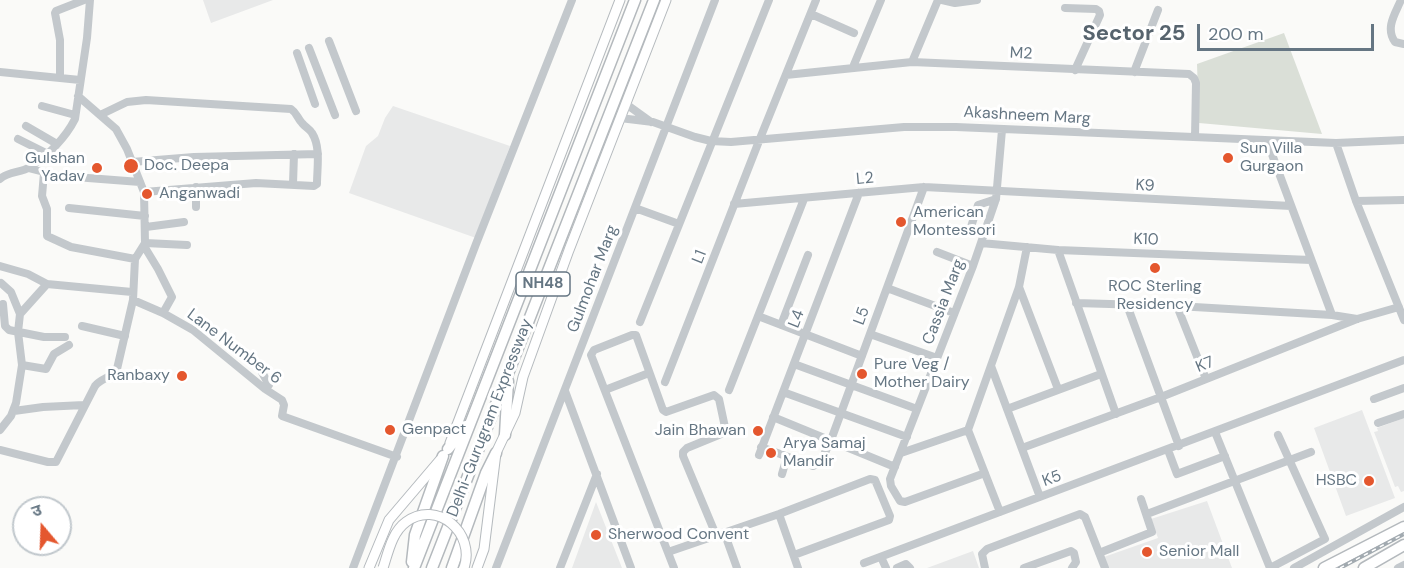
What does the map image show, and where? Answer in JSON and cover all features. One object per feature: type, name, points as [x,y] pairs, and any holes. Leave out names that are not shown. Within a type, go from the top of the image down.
[{"type":"highway","name":"Delhi-Gurugram Expressway","points":[[412,568],[475,414],[635,0]]},
{"type":"highway","name":"Delhi-Gurugram Expressway","points":[[432,568],[654,0]]},
{"type":"highway","points":[[505,435],[508,372]]},
{"type":"highway","points":[[412,568],[416,535],[446,453],[475,414]]},
{"type":"highway","points":[[452,568],[486,473],[496,453]]},
{"type":"highway","points":[[1324,568],[1403,530]]},
{"type":"highway","points":[[1365,568],[1404,545]]},
{"type":"main road","points":[[369,568],[390,520],[446,453],[522,242],[620,0]]},
{"type":"main road","points":[[477,568],[483,549],[496,453],[515,413],[523,377],[569,250],[666,0]]},
{"type":"main road","points":[[383,568],[398,530],[406,521],[423,515],[442,517],[454,525],[467,547],[467,560],[464,568]]},
{"type":"street","points":[[60,78],[60,40],[55,13],[84,0]]},
{"type":"street","points":[[0,179],[6,174],[29,168],[57,144],[71,126],[75,115],[87,38],[90,0]]},
{"type":"street","points":[[353,568],[572,0]]},
{"type":"street","name":"Gulmohar Marg","points":[[496,568],[715,0]]},
{"type":"street","points":[[640,322],[769,0]]},
{"type":"street","name":"L1","points":[[665,382],[816,0]]},
{"type":"street","points":[[853,67],[881,0]]},
{"type":"street","points":[[912,62],[940,0],[955,3],[977,0]]},
{"type":"street","points":[[1401,0],[1389,28],[1390,36],[1395,42],[1404,44]]},
{"type":"street","points":[[1065,8],[1096,9],[1100,15],[1076,70]]},
{"type":"street","points":[[1134,72],[1158,10]]},
{"type":"street","points":[[811,14],[854,33]]},
{"type":"street","points":[[329,41],[356,111]]},
{"type":"street","points":[[309,48],[335,115]]},
{"type":"street","points":[[297,53],[315,104]]},
{"type":"street","name":"M2","points":[[786,75],[912,62],[1189,74],[1196,83],[1195,137]]},
{"type":"street","points":[[0,72],[80,80]]},
{"type":"street","points":[[78,96],[116,129],[144,192],[145,245],[172,297],[163,313]]},
{"type":"street","points":[[100,115],[127,102],[146,100],[292,109],[302,123],[311,130],[318,154],[317,184],[314,186],[256,183],[144,192]]},
{"type":"street","name":"Akashneem Marg","points":[[626,104],[653,122]]},
{"type":"street","points":[[42,106],[75,115]]},
{"type":"street","name":"Akashneem Marg","points":[[620,118],[653,122],[711,141],[731,142],[904,126],[1336,143],[1404,140]]},
{"type":"street","points":[[26,126],[57,144]]},
{"type":"street","name":"Cassia Marg","points":[[985,473],[905,502],[896,498],[891,479],[973,266],[997,195],[1002,129]]},
{"type":"street","points":[[18,139],[46,153]]},
{"type":"street","points":[[1267,141],[1332,315]]},
{"type":"street","points":[[1336,143],[1356,201],[1404,320]]},
{"type":"street","points":[[293,184],[294,154]]},
{"type":"street","points":[[132,162],[194,157],[318,154]]},
{"type":"street","points":[[29,168],[57,176],[140,182]]},
{"type":"street","points":[[44,173],[42,196],[47,209],[47,236],[71,247],[135,259]]},
{"type":"street","points":[[196,187],[196,207]]},
{"type":"street","name":"L2","points":[[734,204],[924,187],[997,195]]},
{"type":"street","name":"L5","points":[[787,457],[816,466],[820,463],[831,440],[924,187]]},
{"type":"street","name":"L4","points":[[787,457],[760,451],[859,193]]},
{"type":"street","points":[[970,230],[978,205],[997,195]]},
{"type":"street","name":"K9","points":[[997,195],[1291,206]]},
{"type":"street","points":[[729,390],[804,199]]},
{"type":"street","points":[[1356,201],[1404,200]]},
{"type":"street","points":[[69,208],[145,216]]},
{"type":"street","points":[[635,208],[679,224]]},
{"type":"street","points":[[146,227],[184,222]]},
{"type":"street","name":"K10","points":[[981,243],[1058,250],[1311,260]]},
{"type":"street","points":[[0,450],[56,462],[98,382],[110,377],[117,369],[132,296],[135,259],[145,245]]},
{"type":"street","points":[[145,245],[187,245]]},
{"type":"street","points":[[1000,512],[968,430],[1019,286],[1026,247]]},
{"type":"street","points":[[569,250],[578,254]]},
{"type":"street","points":[[1058,250],[1116,414]]},
{"type":"street","points":[[937,252],[973,266]]},
{"type":"street","points":[[782,325],[808,255]]},
{"type":"street","points":[[0,266],[28,273],[47,284],[20,314]]},
{"type":"street","points":[[0,430],[14,411],[22,365],[18,332],[20,314],[11,292],[1,283]]},
{"type":"street","name":"Lane Number 6","points":[[47,284],[132,296],[193,330],[265,390],[284,402],[282,416],[397,457]]},
{"type":"street","points":[[1019,286],[1058,389]]},
{"type":"street","points":[[887,288],[954,313]]},
{"type":"street","points":[[1076,303],[1332,315],[1357,320]]},
{"type":"street","points":[[3,304],[6,328],[67,341],[54,354],[46,369],[22,365]]},
{"type":"street","points":[[1127,305],[1179,446]]},
{"type":"street","points":[[1177,306],[1206,379]]},
{"type":"street","name":"K7","points":[[1022,448],[1161,397],[1357,320],[1399,307]]},
{"type":"street","points":[[758,316],[862,356]]},
{"type":"street","points":[[82,326],[125,336]]},
{"type":"street","points":[[870,334],[937,358]]},
{"type":"street","points":[[674,568],[591,353],[632,335],[638,338],[663,410],[666,412],[714,395],[719,399],[726,432],[687,448],[683,452],[716,535]]},
{"type":"street","name":"K5","points":[[864,563],[1404,360]]},
{"type":"street","points":[[794,364],[917,409]]},
{"type":"street","points":[[258,365],[269,385],[265,390]]},
{"type":"street","points":[[991,366],[1040,498]]},
{"type":"street","points":[[605,390],[649,373]]},
{"type":"street","points":[[1007,410],[1101,374]]},
{"type":"street","points":[[1374,399],[1404,388]]},
{"type":"street","points":[[565,391],[631,568]]},
{"type":"street","points":[[783,392],[907,437]]},
{"type":"street","points":[[14,411],[43,406],[84,405]]},
{"type":"street","points":[[1378,423],[1404,414]]},
{"type":"street","points":[[773,417],[895,467]]},
{"type":"street","points":[[901,453],[968,430]]},
{"type":"street","points":[[1215,432],[1270,568],[1325,539],[1278,435]]},
{"type":"street","points":[[1168,450],[1177,474],[1225,456]]},
{"type":"street","points":[[1147,514],[1311,452]]},
{"type":"street","points":[[782,474],[787,457]]},
{"type":"street","points":[[560,568],[597,474]]},
{"type":"street","points":[[668,552],[779,514],[870,479],[878,483],[890,516],[889,520],[794,555]]},
{"type":"street","points":[[1099,553],[1150,534],[1153,530],[1141,499]]},
{"type":"street","points":[[1294,568],[1404,507]]},
{"type":"street","points":[[779,514],[798,568]]},
{"type":"street","points":[[985,568],[982,554],[987,549],[1080,514],[1085,517],[1105,568]]},
{"type":"street","points":[[724,532],[737,568]]},
{"type":"street","points":[[1024,568],[1071,552],[1074,553],[1076,561],[1072,568]]},
{"type":"street","points":[[881,557],[886,568]]},
{"type":"street","points":[[897,568],[906,564],[910,568]]},
{"type":"street","points":[[1398,568],[1404,565]]},
{"type":"shaded area","points":[[203,0],[273,0],[211,23]]},
{"type":"shaded area","points":[[1284,33],[1322,134],[1199,123],[1197,64]]},
{"type":"shaded area","points":[[393,106],[510,146],[476,238],[349,193],[366,146],[378,136]]},
{"type":"shaded area","points":[[1362,410],[1395,498],[1346,516],[1314,428]]},
{"type":"shaded area","points":[[1404,418],[1404,491],[1401,492],[1398,486],[1395,487],[1374,432],[1378,431],[1377,428]]},
{"type":"shaded area","points":[[1207,501],[1232,568],[1105,568],[1101,558],[1158,538],[1151,519]]},
{"type":"shaded area","name":"Sherwood Convent","points":[[596,502],[622,568],[572,568]]},
{"type":"shaded area","points":[[973,551],[979,568],[927,568]]},
{"type":"railway","points":[[1340,568],[1404,534]]},
{"type":"place","name":"Sun Villa Gurgaon","points":[[1228,158]]},
{"type":"place","name":"Doc. Deepa","points":[[131,166]]},
{"type":"place","name":"Gulshan Yadav","points":[[97,168]]},
{"type":"place","name":"Anganwadi","points":[[147,194]]},
{"type":"place","name":"American Montessori","points":[[901,222]]},
{"type":"place","name":"ROC Sterling Residency","points":[[1155,268]]},
{"type":"place","name":"Pure Veg / Mother Dairy","points":[[862,374]]},
{"type":"place","name":"Ranbaxy","points":[[182,376]]},
{"type":"place","name":"Genpact","points":[[390,430]]},
{"type":"place","name":"Jain Bhawan","points":[[758,431]]},
{"type":"place","name":"Arya Samaj Mandir","points":[[771,453]]},
{"type":"place","name":"HSBC","points":[[1369,481]]},
{"type":"place","name":"Sherwood Convent","points":[[596,535]]},
{"type":"place","name":"Senior Mall","points":[[1147,552]]},
{"type":"district","name":"Sector 25","points":[[1134,34]]}]
